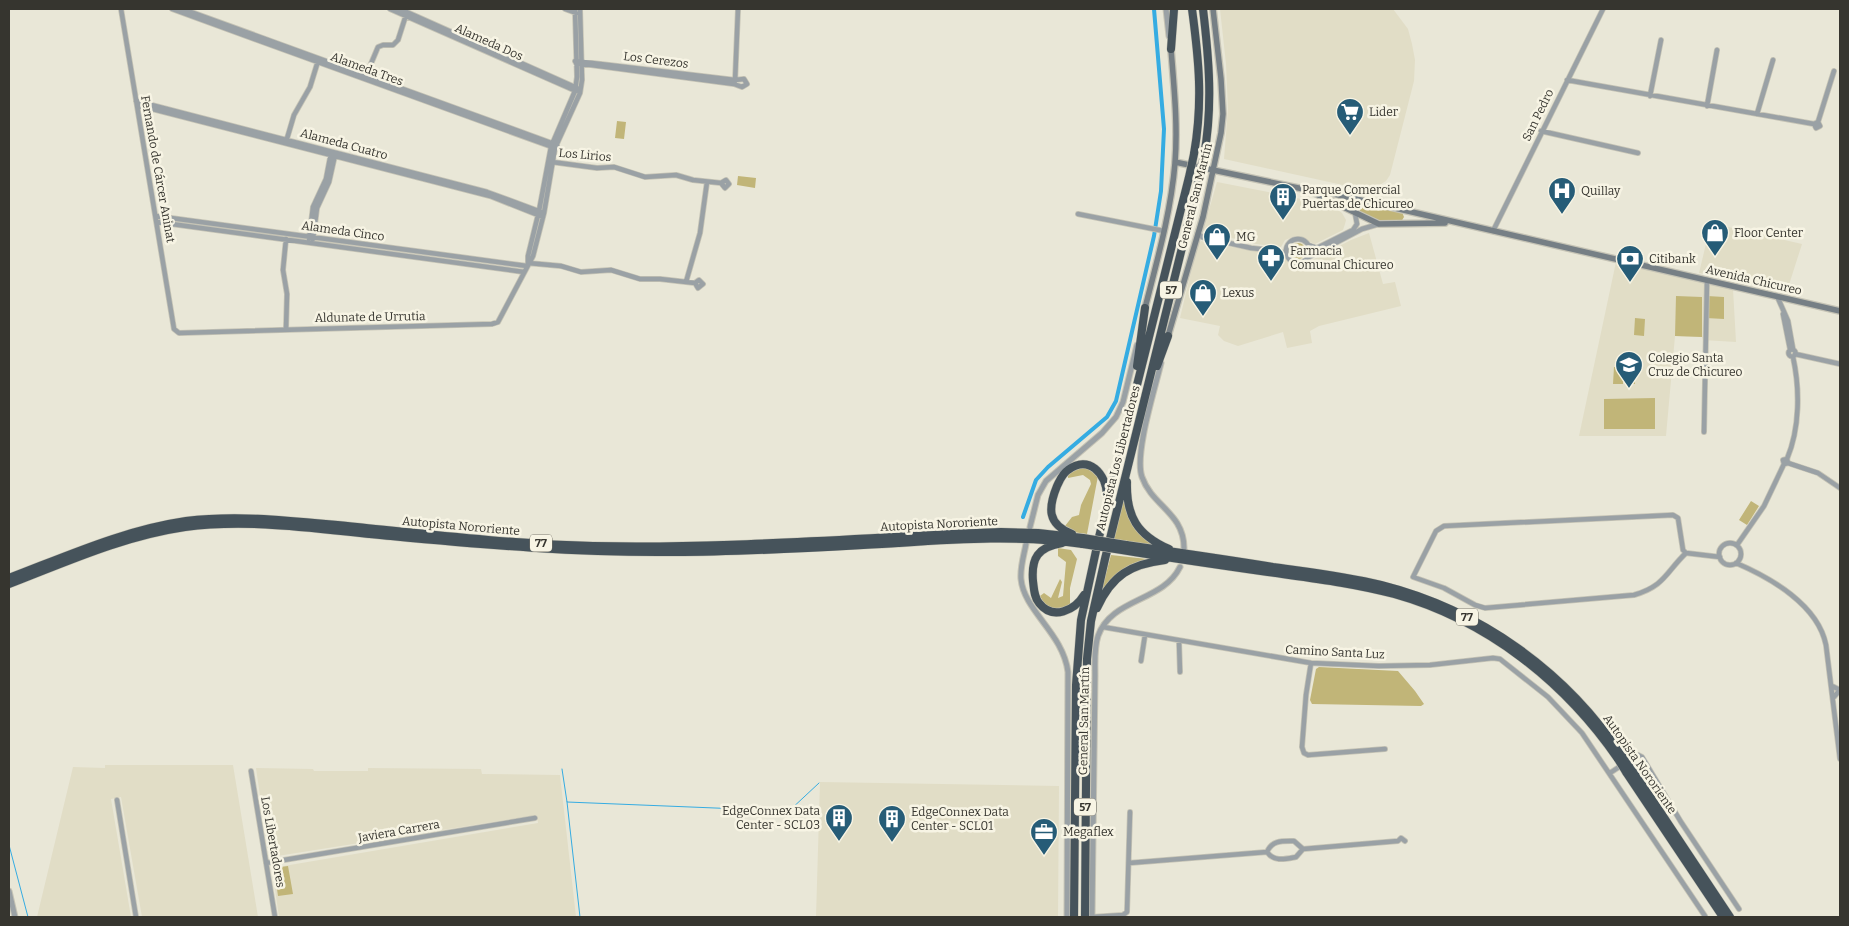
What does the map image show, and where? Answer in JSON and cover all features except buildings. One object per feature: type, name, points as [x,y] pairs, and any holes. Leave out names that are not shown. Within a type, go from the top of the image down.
[{"type":"highway","points":[[1171,49],[1174,9]]},
{"type":"highway","name":"Autopista Los Libertadores","points":[[1074,917],[1076,675],[1080,634],[1087,588],[1194,154],[1200,91],[1198,55],[1192,9]]},
{"type":"highway","name":"Autopista Los Libertadores","points":[[1090,917],[1086,696],[1088,645],[1103,566],[1204,156],[1208,127],[1210,86],[1202,9]]},
{"type":"highway","points":[[1134,396],[1145,308]]},
{"type":"highway","points":[[1143,401],[1168,336]]},
{"type":"highway","points":[[1083,541],[1062,530],[1052,517],[1051,503],[1063,475],[1071,468],[1080,465],[1090,466],[1097,470],[1106,482],[1108,505]]},
{"type":"highway","points":[[1128,465],[1127,501],[1136,524],[1144,534],[1159,544],[1186,551]]},
{"type":"highway","name":"Autopista Nororiente","points":[[9,578],[95,544],[130,533],[170,524],[218,518],[279,520],[492,540],[603,546],[735,545],[1001,532],[1038,533],[1177,559],[1363,587],[1400,596],[1450,615],[1493,638],[1544,675],[1588,720],[1620,758]]},
{"type":"highway","name":"Autopista Nororiente","points":[[9,584],[126,540],[172,529],[220,524],[276,525],[515,547],[621,552],[762,550],[990,538],[1083,541]]},
{"type":"highway","points":[[1071,542],[1049,546],[1037,556],[1033,570],[1036,598],[1045,609],[1052,612],[1062,612],[1071,609],[1078,603],[1087,588]]},
{"type":"highway","name":"Autopista Nororiente","points":[[1124,548],[1186,551],[1362,580],[1416,596],[1460,613],[1507,640],[1552,675],[1592,716],[1723,917]]},
{"type":"highway","points":[[1092,621],[1103,595],[1121,574],[1146,562],[1177,559]]},
{"type":"highway","name":"Autopista Nororiente","points":[[1628,770],[1730,917]]},
{"type":"main road","name":"General San Martín","points":[[1168,336],[1186,270],[1199,236],[1221,133],[1220,57],[1213,9]]},
{"type":"main road","name":"General San Martín","points":[[1145,308],[1164,231],[1175,162],[1176,120],[1171,49]]},
{"type":"main road","name":"Avenida Chicureo","points":[[1175,162],[1364,201],[1840,311]]},
{"type":"main road","name":"Avenida Chicureo","points":[[1308,190],[1379,224],[1418,222],[1458,223]]},
{"type":"main road","points":[[1355,213],[1357,204],[1364,201]]},
{"type":"main road","points":[[1400,223],[1406,218],[1403,210]]},
{"type":"street","name":"Fernando de Cárcer Aninat","points":[[121,9],[176,332]]},
{"type":"street","name":"Alameda Tres","points":[[172,9],[319,60]]},
{"type":"street","name":"Alameda Tres","points":[[183,9],[554,146]]},
{"type":"street","name":"Alameda Dos","points":[[390,9],[407,14],[578,90]]},
{"type":"street","name":"Alameda Dos","points":[[400,9],[407,14]]},
{"type":"street","points":[[565,9],[576,11]]},
{"type":"street","name":"Los Cerezos","points":[[578,62],[737,82],[738,9]]},
{"type":"street","name":"General San Martín","points":[[1166,9],[1171,49]]},
{"type":"street","name":"San Pedro","points":[[1493,231],[1603,9]]},
{"type":"street","name":"Aldunate de Urrutia","points":[[176,332],[494,324],[501,318],[511,294],[528,264],[528,257],[541,214],[554,146],[578,90],[576,11]]},
{"type":"street","points":[[365,77],[378,47],[383,44],[393,45],[397,42],[407,14]]},
{"type":"street","points":[[1650,96],[1661,40]]},
{"type":"street","points":[[1707,106],[1717,50]]},
{"type":"street","points":[[286,141],[294,115],[310,87],[319,60]]},
{"type":"street","points":[[1757,114],[1773,60]]},
{"type":"street","points":[[1567,80],[1707,106],[1816,123],[1834,71]]},
{"type":"street","name":"Alameda Cuatro","points":[[137,103],[492,193],[541,214]]},
{"type":"street","points":[[1542,132],[1638,153]]},
{"type":"street","points":[[310,243],[316,212],[329,182],[333,154]]},
{"type":"street","name":"Los Lirios","points":[[550,162],[594,167],[614,167],[645,176],[676,175],[721,183]]},
{"type":"street","points":[[686,282],[701,225],[707,182]]},
{"type":"street","points":[[1277,250],[1287,246],[1296,239],[1303,240],[1315,248],[1320,247],[1353,230],[1357,224],[1355,213]]},
{"type":"street","points":[[1078,214],[1164,231]]},
{"type":"street","name":"Alameda Cinco","points":[[156,216],[528,264]]},
{"type":"street","name":"Alameda Cinco","points":[[157,222],[524,272]]},
{"type":"street","points":[[1199,236],[1251,248],[1277,250],[1287,255],[1292,261],[1302,262],[1362,229],[1379,224]]},
{"type":"street","points":[[286,329],[287,294],[283,270],[287,234]]},
{"type":"street","points":[[1307,258],[1310,250],[1308,245]]},
{"type":"street","points":[[1287,246],[1287,255]]},
{"type":"street","points":[[528,264],[561,266],[581,272],[611,270],[643,280],[660,279],[695,283]]},
{"type":"street","points":[[1704,432],[1707,280]]},
{"type":"street","points":[[1737,545],[1764,506],[1787,462],[1793,439],[1797,408],[1797,382],[1793,352],[1777,296]]},
{"type":"street","name":"General San Martín","points":[[1030,527],[1038,495],[1046,481],[1102,433],[1118,412],[1128,381],[1145,308]]},
{"type":"street","name":"General San Martín","points":[[1168,336],[1141,445],[1139,465],[1142,479],[1147,487],[1178,523],[1186,551]]},
{"type":"street","points":[[1793,352],[1840,364]]},
{"type":"street","points":[[1787,462],[1818,473],[1840,488]]},
{"type":"street","points":[[1686,553],[1660,582],[1645,591],[1624,597],[1485,608],[1475,605],[1444,588],[1414,578],[1433,536],[1440,527],[1449,525],[1673,515],[1678,518],[1683,550],[1686,553],[1720,557],[1727,564],[1736,563],[1761,575],[1803,605],[1814,618],[1822,630],[1826,641],[1840,759]]},
{"type":"street","points":[[1720,557],[1720,550],[1725,544],[1732,543],[1737,545],[1741,554],[1740,560],[1736,563]]},
{"type":"street","name":"General San Martín","points":[[1026,544],[1021,572],[1023,588],[1027,598],[1059,644],[1066,660],[1068,672],[1067,838],[1064,864],[1065,917]]},
{"type":"street","name":"General San Martín","points":[[1090,917],[1097,641],[1103,627],[1110,618],[1119,610],[1164,586],[1174,578],[1180,567]]},
{"type":"street","name":"Camino Santa Luz","points":[[1103,627],[1311,663],[1379,666],[1430,665],[1495,658],[1507,664],[1542,691],[1567,715],[1610,773]]},
{"type":"street","points":[[1141,660],[1145,635]]},
{"type":"street","points":[[1179,641],[1180,672]]},
{"type":"street","points":[[1311,663],[1302,748],[1304,753],[1308,755],[1385,750]]},
{"type":"street","points":[[1832,686],[1840,690],[1833,698]]},
{"type":"street","points":[[1705,916],[1610,773],[1638,755],[1642,757],[1681,822],[1739,909]]},
{"type":"street","name":"Los Libertadores","points":[[251,771],[275,917]]},
{"type":"street","points":[[117,800],[136,917]]},
{"type":"street","points":[[1090,917],[1123,915],[1126,913],[1130,812]]},
{"type":"street","name":"Javiera Carrera","points":[[266,863],[535,818]]},
{"type":"street","points":[[1267,852],[1272,844],[1277,842],[1294,841],[1303,848],[1398,841]]},
{"type":"street","points":[[1128,863],[1267,852],[1275,859],[1294,858],[1299,855],[1303,848]]},
{"type":"street","points":[[9,891],[15,917]]},
{"type":"shaded area","points":[[1220,9],[1393,9],[1408,29],[1415,60],[1414,81],[1390,175],[1386,181],[1370,191],[1224,159],[1228,109],[1226,64]]},
{"type":"shaded area","points":[[617,121],[626,122],[624,139],[615,138]]},
{"type":"shaded area","points":[[738,176],[756,178],[755,188],[737,185]]},
{"type":"shaded area","points":[[1217,182],[1293,197],[1335,208],[1342,213],[1346,220],[1343,230],[1315,244],[1303,237],[1295,236],[1285,240],[1281,247],[1256,244],[1203,231]]},
{"type":"shaded area","points":[[1365,204],[1402,212],[1404,217],[1401,222],[1381,223],[1360,212],[1360,206]]},
{"type":"shaded area","points":[[1711,223],[1802,244],[1787,291],[1699,273]]},
{"type":"shaded area","points":[[1369,233],[1383,284],[1395,282],[1401,306],[1319,326],[1310,331],[1312,343],[1287,348],[1283,332],[1238,346],[1224,341],[1218,335],[1220,326],[1180,318],[1198,243],[1201,241],[1278,254],[1284,256],[1289,262],[1300,264]]},
{"type":"shaded area","points":[[1295,243],[1301,243],[1306,248],[1304,257],[1295,259],[1290,254],[1290,248]]},
{"type":"shaded area","name":"Colegio Santa Cruz de Chicureo","points":[[1616,262],[1733,289],[1736,342],[1703,340],[1702,337],[1675,336],[1666,436],[1579,436]]},
{"type":"shaded area","points":[[1676,296],[1702,297],[1702,337],[1675,336]]},
{"type":"shaded area","points":[[1707,296],[1724,297],[1724,319],[1706,318]]},
{"type":"shaded area","points":[[1635,318],[1645,319],[1644,336],[1634,335]]},
{"type":"shaded area","points":[[1614,367],[1623,367],[1623,384],[1613,384]]},
{"type":"shaded area","points":[[1626,367],[1635,367],[1635,384],[1625,384]]},
{"type":"shaded area","points":[[1655,398],[1655,429],[1604,429],[1604,399]]},
{"type":"shaded area","points":[[1089,468],[1098,476],[1087,534],[1073,532],[1065,526],[1072,517],[1079,515],[1081,505],[1091,484],[1090,480],[1083,475],[1068,478],[1071,471]]},
{"type":"shaded area","points":[[1126,489],[1128,514],[1157,548],[1114,539]]},
{"type":"shaded area","points":[[1751,501],[1759,506],[1747,525],[1739,520]]},
{"type":"shaded area","points":[[1058,548],[1071,550],[1077,559],[1070,588],[1070,604],[1060,610],[1045,605],[1040,596],[1044,593],[1051,598],[1060,579],[1062,582],[1058,598],[1063,596],[1066,562],[1058,556]]},
{"type":"shaded area","points":[[1111,555],[1147,559],[1132,565],[1099,599]]},
{"type":"shaded area","points":[[1319,667],[1398,671],[1424,704],[1421,706],[1312,704],[1310,700],[1316,669]]},
{"type":"shaded area","points":[[105,765],[233,765],[258,917],[142,917],[121,797],[111,799],[131,917],[37,917],[73,767],[105,768]]},
{"type":"shaded area","points":[[256,768],[313,769],[314,771],[368,771],[368,768],[481,769],[482,774],[560,775],[576,917],[279,917],[272,868],[538,823],[537,815],[269,857]]},
{"type":"shaded area","points":[[820,782],[1059,786],[1058,917],[816,917]]},
{"type":"shaded area","points":[[288,866],[293,894],[278,896],[274,868]]},
{"type":"waterway","points":[[1023,517],[1036,480],[1048,467],[1107,417],[1116,401],[1154,236],[1161,191],[1164,129],[1154,9]]},
{"type":"waterway","points":[[562,769],[567,802],[789,811],[819,783]]},
{"type":"waterway","points":[[567,802],[580,917]]},
{"type":"waterway","points":[[9,845],[28,917]]},
{"type":"place","name":"Lider","points":[[1350,136]]},
{"type":"place","name":"Quillay","points":[[1562,215]]},
{"type":"place","name":"Parque Comercial Puertas de Chicureo","points":[[1283,221]]},
{"type":"place","name":"Floor Center","points":[[1715,257]]},
{"type":"place","name":"MG","points":[[1217,261]]},
{"type":"place","name":"Farmacia Comunal Chicureo","points":[[1271,282]]},
{"type":"place","name":"Citibank","points":[[1630,283]]},
{"type":"place","name":"Lexus","points":[[1203,317]]},
{"type":"place","name":"Colegio Santa Cruz de Chicureo","points":[[1629,389]]},
{"type":"place","name":"EdgeConnex Data Center - SCL03","points":[[839,842]]},
{"type":"place","name":"EdgeConnex Data Center - SCL01","points":[[892,843]]},
{"type":"place","name":"Megaflex","points":[[1044,856]]}]
